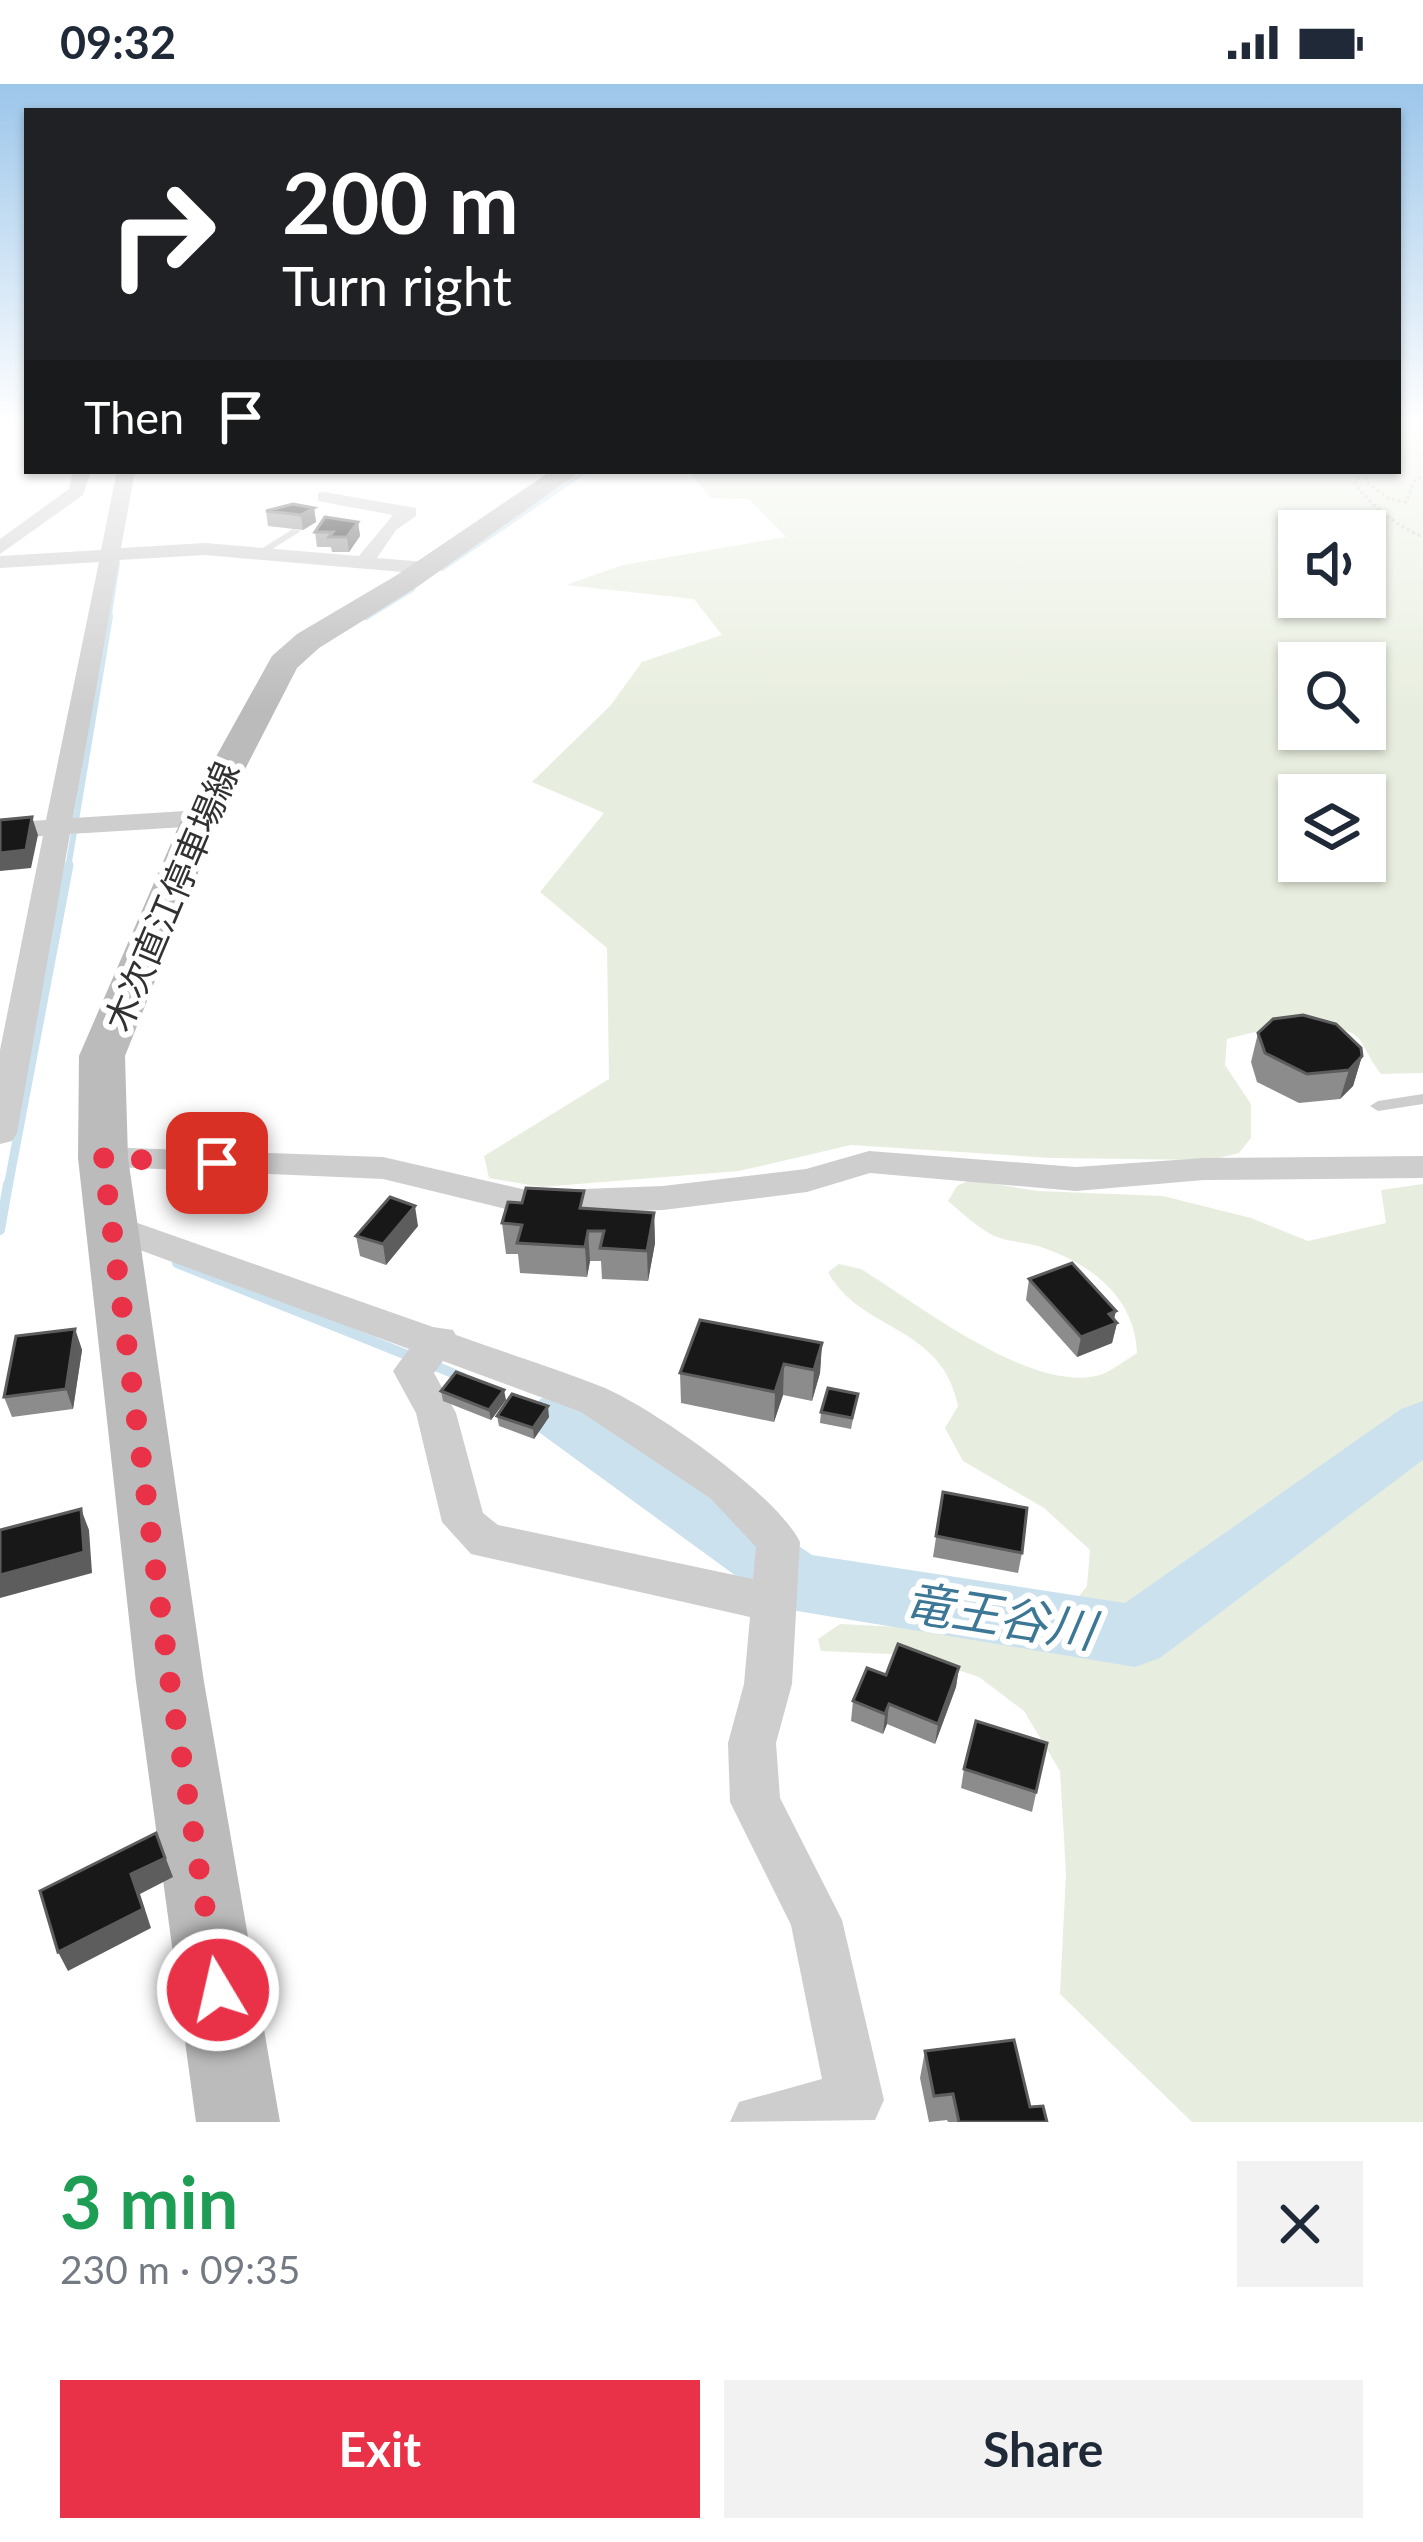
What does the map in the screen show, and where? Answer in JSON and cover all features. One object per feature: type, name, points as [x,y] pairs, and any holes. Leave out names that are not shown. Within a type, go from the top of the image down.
[{"type":"main road","name":"木次直江停車場線","points":[[238,2122],[170,1682],[103,1158],[102,1056],[201,818],[283,663],[308,641],[498,519]]},
{"type":"street","points":[[0,548],[38,519]]},
{"type":"street","points":[[0,1133],[117,519]]},
{"type":"street","points":[[364,563],[388,526],[398,519]]},
{"type":"street","points":[[0,562],[205,549],[426,568]]},
{"type":"street","points":[[0,831],[201,818]]},
{"type":"street","points":[[103,1158],[382,1168],[531,1203],[684,1195],[807,1180],[869,1162],[1076,1179],[1204,1168],[1423,1167]]},
{"type":"street","points":[[112,1226],[439,1340],[595,1401],[725,1486],[778,1542],[768,1684],[752,1743],[754,1802],[816,1920],[854,2100],[759,2122]]},
{"type":"street","points":[[439,1340],[413,1371],[436,1413],[464,1522],[486,1541],[774,1603]]},
{"type":"lane","points":[[258,554],[296,531]]},
{"type":"lane","points":[[1378,1106],[1423,1099]]},
{"type":"path","points":[[1387,519],[1423,538]]},
{"type":"green space","points":[[769,519],[1278,519],[1278,618],[1386,618],[1386,519],[1423,519],[1423,1073],[1381,1074],[1360,1040],[1334,1027],[1296,1026],[1227,1039],[1225,1065],[1251,1104],[1251,1138],[1239,1153],[1211,1160],[1051,1158],[851,1145],[739,1171],[541,1187],[489,1178],[484,1156],[609,1079],[607,948],[540,892],[604,813],[532,782],[610,706],[642,662],[722,635],[694,599],[566,585],[623,565],[786,537]]},
{"type":"green space","points":[[970,1180],[1038,1191],[1163,1196],[1251,1218],[1308,1241],[1386,1223],[1381,1190],[1423,1184],[1423,2122],[1192,2122],[1060,1994],[1066,1873],[1060,1771],[1024,1711],[979,1677],[913,1655],[821,1651],[818,1639],[840,1624],[1024,1633],[1071,1606],[1087,1586],[1090,1550],[1044,1508],[963,1461],[945,1428],[958,1406],[949,1379],[935,1359],[860,1307],[828,1272],[839,1264],[861,1269],[974,1341],[1039,1371],[1096,1376],[1137,1353],[1128,1315],[1093,1273],[1041,1247],[994,1236],[948,1201],[957,1186]]},
{"type":"building","points":[[324,519],[358,522],[347,537],[315,532]]},
{"type":"building","points":[[32,817],[26,850],[0,853],[0,820]]},
{"type":"building","points":[[1303,1015],[1336,1024],[1361,1048],[1362,1056],[1349,1070],[1307,1074],[1265,1053],[1258,1033],[1273,1019]]},
{"type":"building","points":[[526,1188],[584,1191],[580,1208],[654,1213],[647,1251],[600,1248],[604,1231],[588,1231],[585,1247],[517,1243],[522,1225],[502,1223],[508,1202],[522,1203]]},
{"type":"building","points":[[390,1197],[415,1206],[383,1244],[356,1236]]},
{"type":"building","points":[[1072,1263],[1116,1311],[1109,1314],[1117,1323],[1081,1337],[1029,1279]]},
{"type":"building","points":[[700,1320],[822,1343],[814,1370],[784,1364],[775,1392],[680,1373]]},
{"type":"building","points":[[75,1329],[66,1389],[4,1397],[16,1336]]},
{"type":"building","points":[[456,1372],[504,1390],[489,1410],[441,1391]]},
{"type":"building","points":[[828,1388],[858,1394],[852,1418],[821,1412]]},
{"type":"building","points":[[512,1394],[548,1406],[533,1428],[497,1416]]},
{"type":"building","points":[[943,1492],[1027,1508],[1022,1553],[936,1536]]},
{"type":"building","points":[[81,1509],[84,1552],[0,1575],[0,1530]]},
{"type":"building","points":[[898,1644],[959,1667],[938,1724],[889,1704],[885,1714],[853,1701],[867,1668],[886,1675]]},
{"type":"building","points":[[976,1721],[1047,1743],[1036,1792],[964,1769]]},
{"type":"building","points":[[156,1833],[165,1858],[131,1874],[143,1909],[58,1952],[40,1891]]},
{"type":"building","points":[[1014,2040],[1030,2107],[1043,2106],[1047,2122],[959,2122],[953,2094],[934,2096],[925,2051]]},
{"type":"waterway","points":[[442,569],[515,519]]},
{"type":"waterway","points":[[109,619],[118,562]]},
{"type":"waterway","points":[[366,618],[413,589]]},
{"type":"waterway","points":[[68,868],[110,616]]},
{"type":"waterway","points":[[8,1187],[69,865]]},
{"type":"waterway","points":[[0,1230],[8,1184]]},
{"type":"waterway","points":[[177,1263],[412,1357]]},
{"type":"waterway","points":[[428,1363],[462,1377]]},
{"type":"waterway","points":[[539,1407],[562,1416]]},
{"type":"waterway","name":"竜王谷川","points":[[562,1416],[797,1582],[1135,1636],[1423,1426]]},
{"type":"route","points":[[217,1163],[103,1158],[170,1682],[218,1990]]}]
